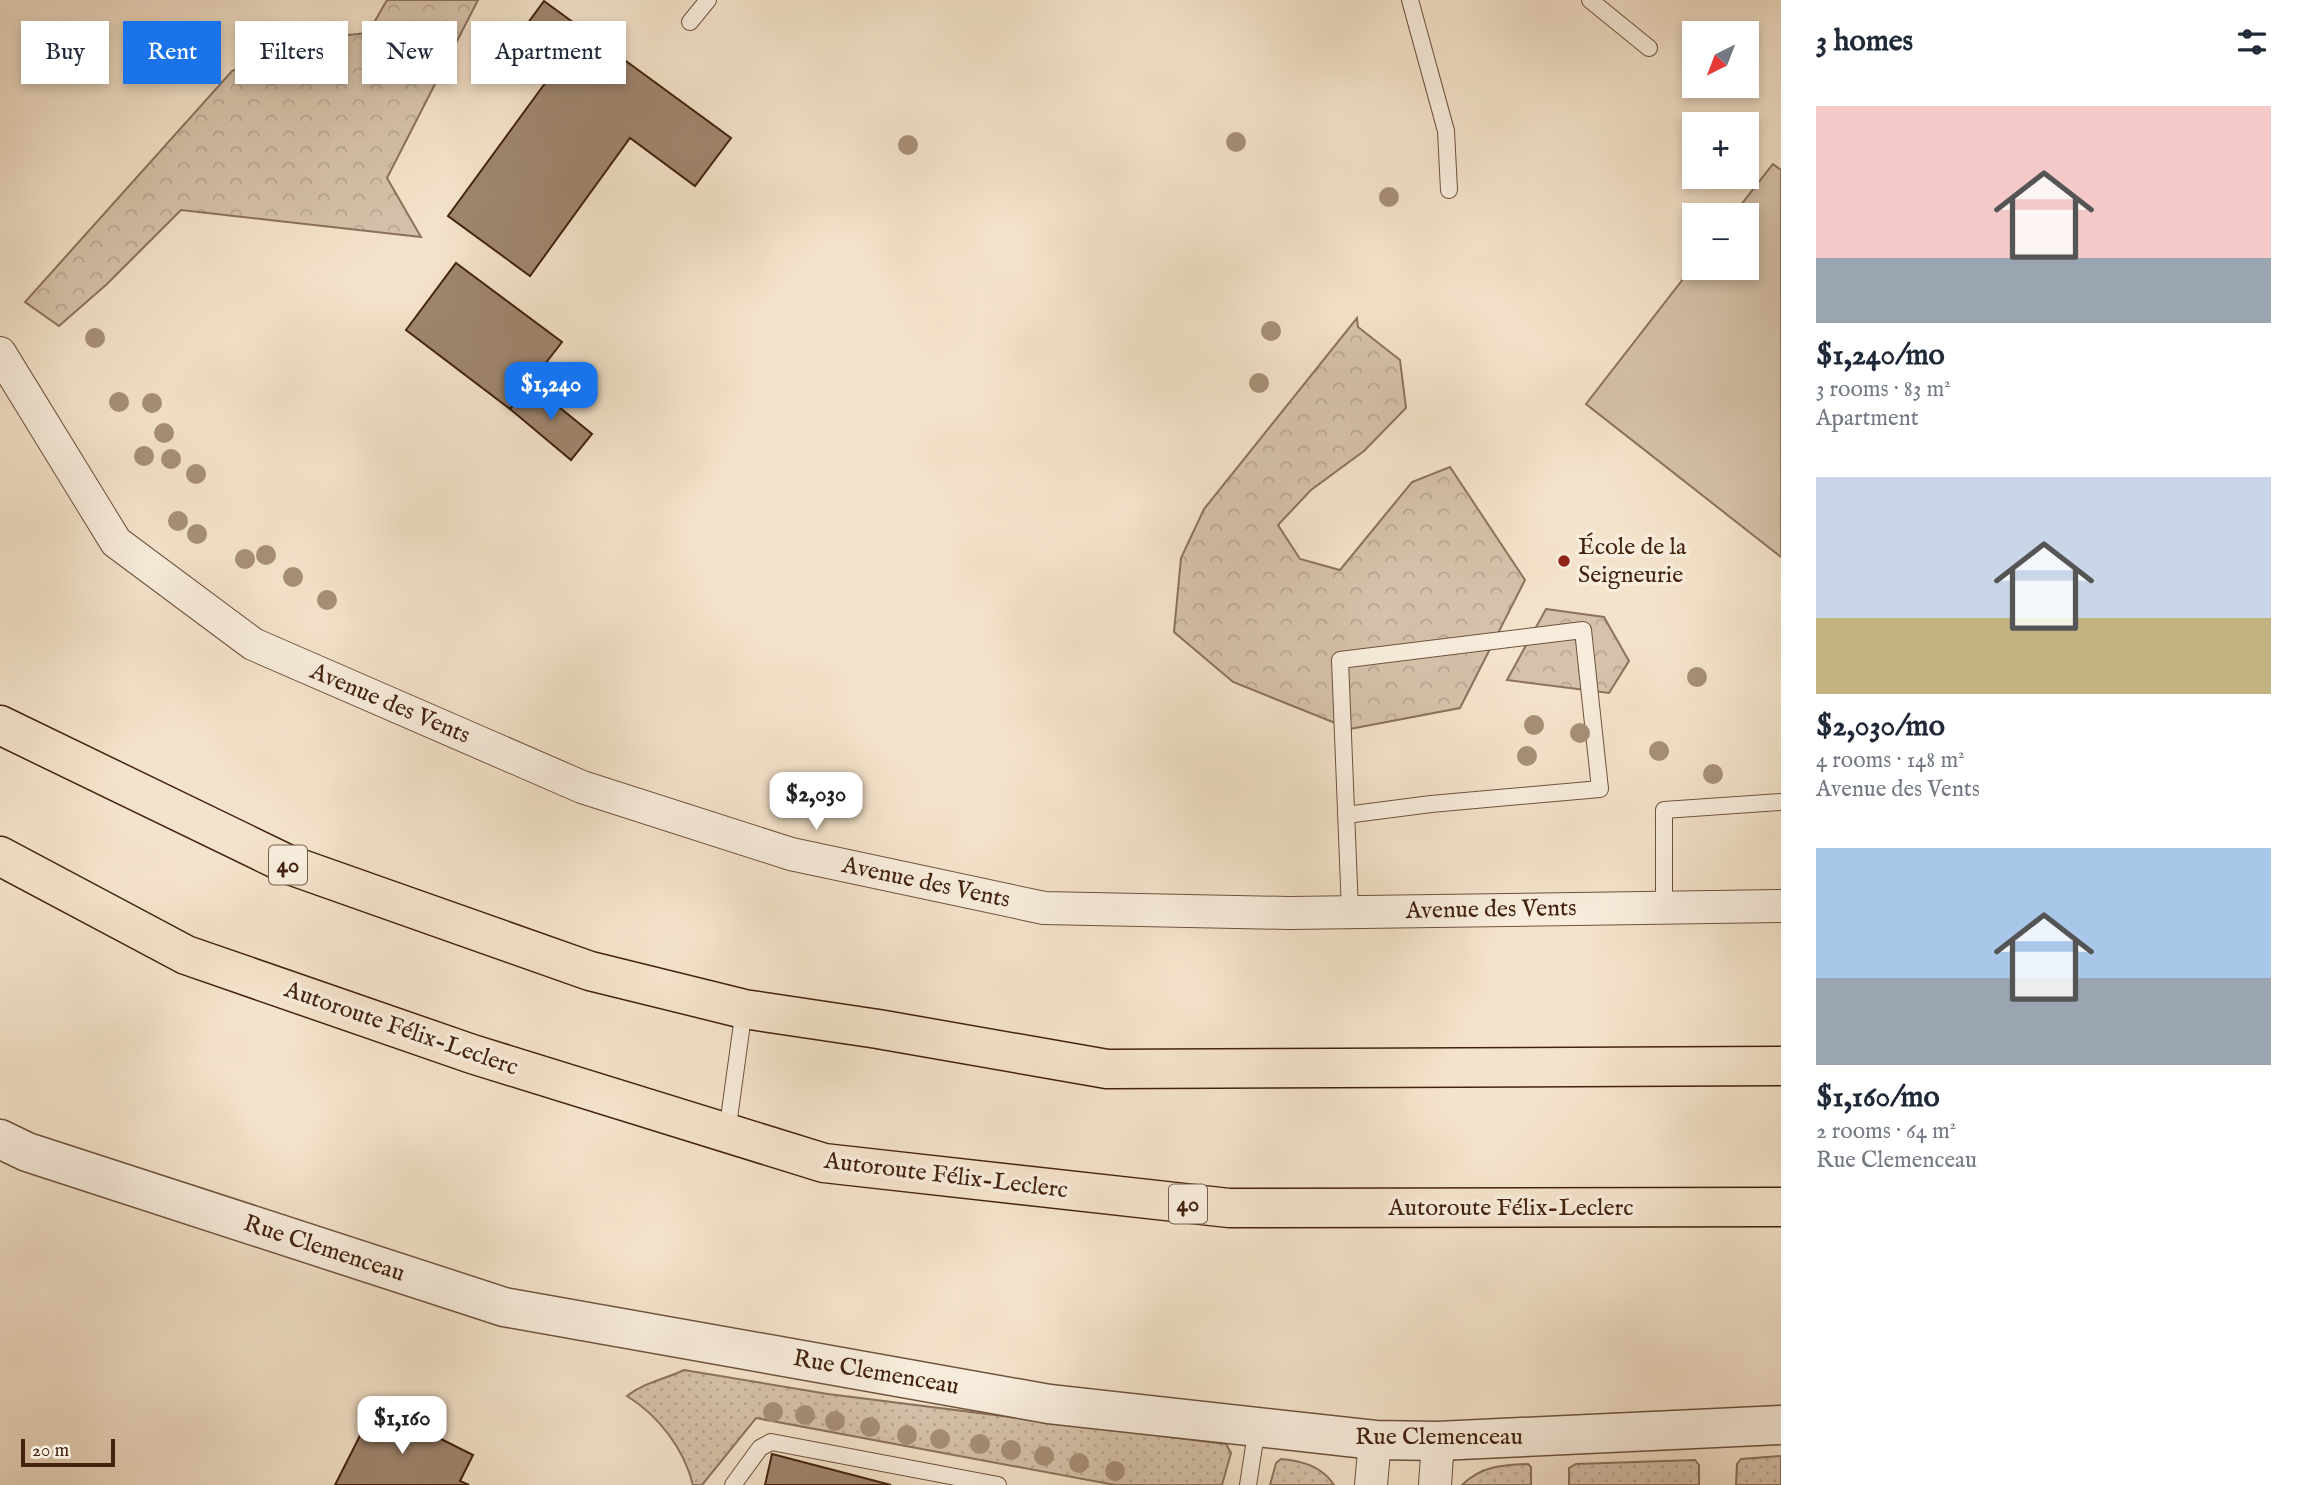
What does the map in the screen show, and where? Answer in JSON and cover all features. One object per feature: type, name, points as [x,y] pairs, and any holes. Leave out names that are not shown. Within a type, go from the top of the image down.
[{"type":"highway","name":"40","points":[[0,725],[287,864],[590,971],[744,1009],[878,1029],[1107,1069],[1781,1066]]},
{"type":"highway","name":"Autoroute Félix-Leclerc","points":[[0,856],[186,955],[472,1054],[824,1163],[1229,1209],[1781,1207]]},
{"type":"street","name":"Avenue des Vents","points":[[0,353],[116,541],[253,644],[582,787],[791,854],[1044,908],[1289,913],[1781,906]]},
{"type":"street","name":"Rue Clemenceau","points":[[0,1139],[27,1152],[504,1307],[1049,1404],[1375,1440],[1438,1441],[1781,1426]]},
{"type":"street","points":[[1371,1485],[1375,1440]]},
{"type":"street","points":[[1435,1485],[1438,1441]]},
{"type":"lane","points":[[690,22],[708,0]]},
{"type":"lane","points":[[1410,0],[1446,131],[1449,190]]},
{"type":"lane","points":[[1590,0],[1649,48]]},
{"type":"lane","points":[[1346,815],[1431,804],[1600,789],[1583,629],[1340,660],[1346,815],[1350,911]]},
{"type":"lane","points":[[1664,908],[1664,810],[1781,802]]},
{"type":"lane","points":[[727,1133],[744,1009]]},
{"type":"lane","points":[[1248,1485],[1257,1427]]},
{"type":"lane","points":[[733,1485],[760,1448],[771,1442],[998,1485]]},
{"type":"green space","points":[[387,0],[478,0],[457,41],[457,21],[375,21]]},
{"type":"green space","points":[[362,34],[362,84],[435,84],[387,178],[421,237],[181,210],[107,284],[59,326],[25,302],[232,71],[235,70],[235,84],[348,84],[348,35]]},
{"type":"green space","points":[[1773,164],[1781,170],[1781,557],[1586,404],[1682,280],[1759,280],[1759,203],[1742,203],[1753,189],[1759,189],[1759,182]]},
{"type":"green space","points":[[1357,318],[1358,327],[1400,360],[1406,408],[1364,451],[1311,490],[1278,525],[1300,559],[1340,570],[1412,482],[1450,467],[1525,580],[1460,708],[1350,729],[1233,682],[1174,632],[1181,558],[1204,509]]},
{"type":"green space","points":[[1546,609],[1604,617],[1629,661],[1609,693],[1507,680]]},
{"type":"green space","points":[[684,1370],[828,1394],[1226,1444],[1231,1453],[1222,1485],[1115,1485],[756,1418],[702,1485],[693,1485],[677,1446],[669,1434],[650,1413],[627,1396],[647,1384]]},
{"type":"green space","points":[[1781,1456],[1781,1485],[1736,1485],[1737,1464],[1741,1459]]},
{"type":"green space","points":[[1281,1459],[1311,1466],[1324,1473],[1334,1485],[1270,1485],[1276,1463]]},
{"type":"green space","points":[[1695,1460],[1699,1465],[1699,1485],[1569,1485],[1569,1468],[1576,1464]]},
{"type":"green space","points":[[1528,1464],[1531,1467],[1531,1485],[1462,1485],[1484,1470]]},
{"type":"building","points":[[544,1],[571,21],[529,21]]},
{"type":"building","points":[[626,61],[731,138],[695,186],[630,138],[530,276],[448,216],[544,84],[626,84]]},
{"type":"building","points":[[456,263],[562,342],[510,409],[406,330]]},
{"type":"building","points":[[531,384],[592,434],[571,460],[510,409]]},
{"type":"building","points":[[375,1406],[473,1455],[460,1481],[469,1485],[335,1485]]},
{"type":"building","points":[[772,1454],[891,1485],[765,1485]]},
{"type":"place","name":"École de la Seigneurie","points":[[1564,561]]}]
